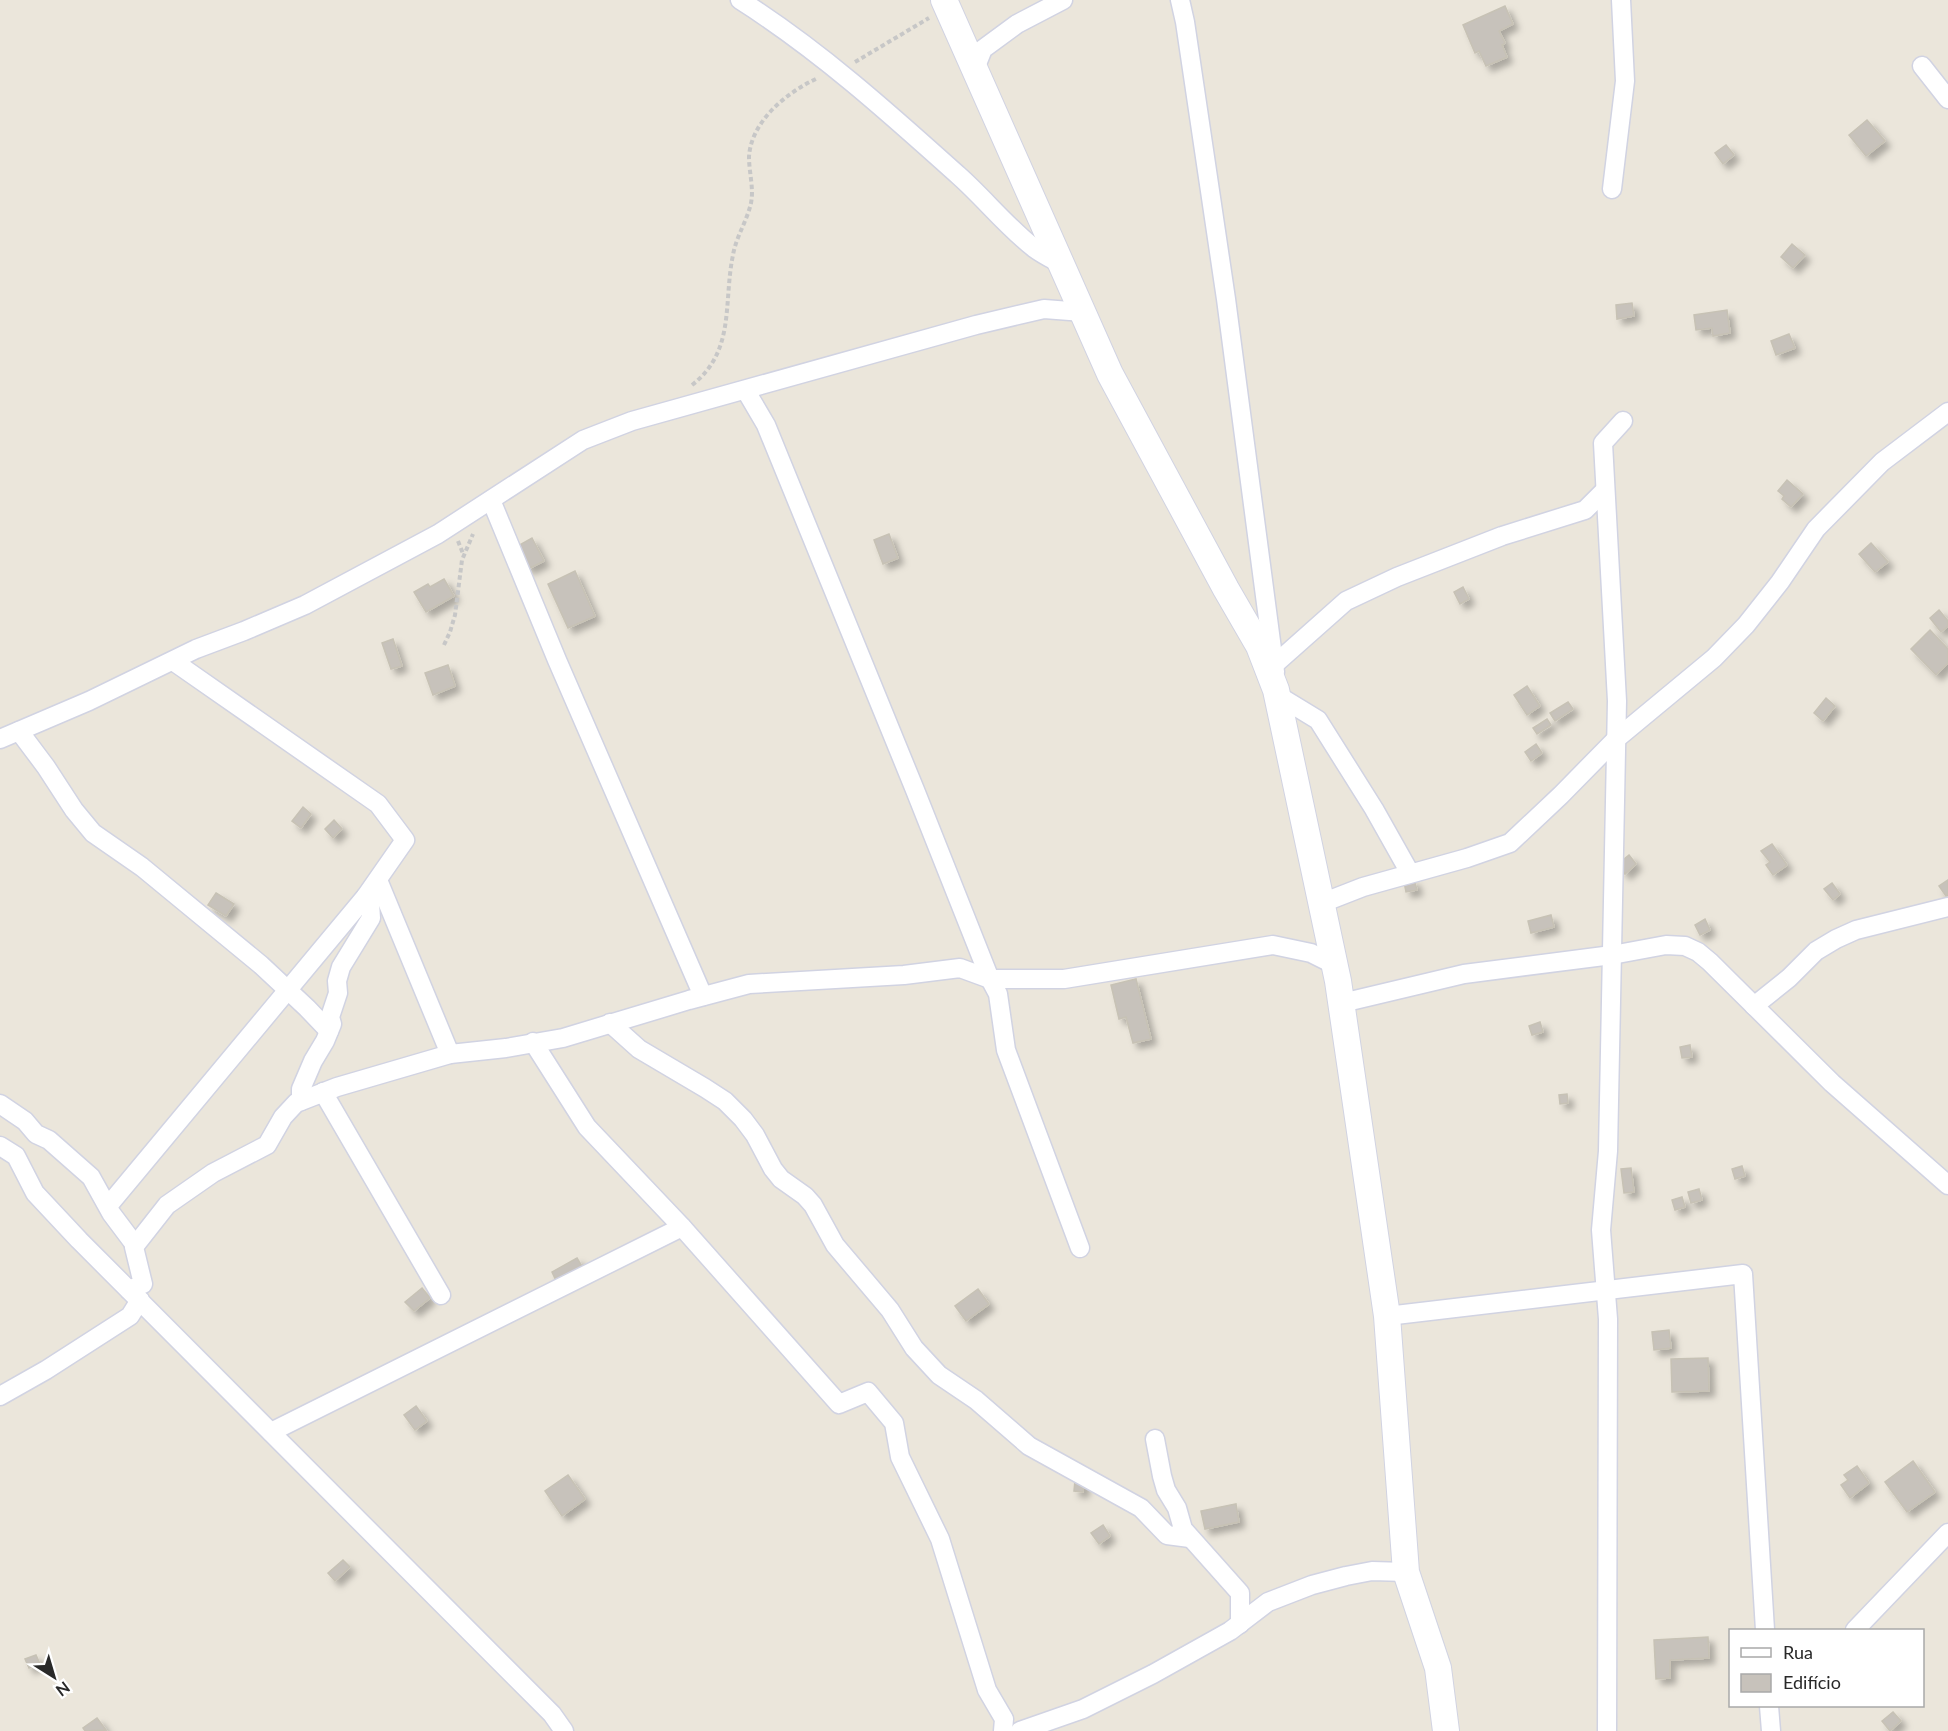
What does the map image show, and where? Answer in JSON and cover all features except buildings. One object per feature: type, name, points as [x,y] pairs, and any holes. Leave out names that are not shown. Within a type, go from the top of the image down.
[{"type":"street","points":[[740,0],[780,25],[835,69],[960,177],[1035,249],[1061,264]]},
{"type":"street","points":[[975,69],[983,49],[1017,24],[1063,0]]},
{"type":"street","points":[[1180,0],[1226,298],[1275,679],[1342,1003],[1387,1316],[1406,1572],[1438,1668],[1446,1731]]},
{"type":"street","points":[[1612,189],[1625,81],[1621,0]]},
{"type":"street","points":[[946,3],[1110,374],[1275,679],[1318,720],[1374,809],[1410,873]]},
{"type":"street","points":[[1922,66],[1948,99]]},
{"type":"street","points":[[0,739],[304,604],[493,503],[558,455],[601,432],[976,325],[1044,309],[1083,312]]},
{"type":"street","points":[[746,391],[766,425],[998,994],[1006,1050],[1080,1248]]},
{"type":"street","points":[[1322,903],[1363,887],[1467,858],[1510,843],[1615,740],[1714,658],[1746,625],[1780,582],[1816,529],[1882,462],[1948,412]]},
{"type":"street","points":[[1607,1731],[1608,1319],[1601,1230],[1608,1151],[1617,701],[1603,443],[1623,421]]},
{"type":"street","points":[[1275,679],[1346,601],[1397,577],[1502,536],[1586,510],[1605,490]]},
{"type":"street","points":[[493,503],[557,660],[703,996]]},
{"type":"street","points":[[108,1206],[366,896],[405,840],[378,804],[173,661]]},
{"type":"street","points":[[19,731],[74,810],[93,833],[142,867],[288,989],[328,1031]]},
{"type":"street","points":[[378,880],[450,1054]]},
{"type":"street","points":[[301,1101],[302,1089],[332,1024],[330,1017],[338,993],[341,967],[371,918],[370,903],[366,896]]},
{"type":"street","points":[[1754,1006],[1789,978],[1816,951],[1836,939],[1856,930],[1948,907]]},
{"type":"street","points":[[135,1245],[167,1205],[213,1173],[267,1145],[282,1117],[296,1103],[390,1070],[450,1054],[506,1048],[563,1038],[749,984],[904,975],[960,968],[990,979],[1064,979],[1273,945],[1311,953],[1335,965]]},
{"type":"street","points":[[1342,1003],[1464,974],[1612,955],[1666,945],[1685,946],[1698,952],[1710,962],[1832,1083],[1948,1185]]},
{"type":"street","points":[[610,1023],[639,1049],[725,1101],[743,1119],[773,1169],[781,1179],[805,1196],[813,1205],[839,1251],[890,1310],[914,1348],[939,1375],[976,1400],[1029,1446],[1141,1508],[1167,1535],[1190,1538]]},
{"type":"street","points":[[533,1042],[587,1127],[682,1227],[839,1404],[868,1392],[894,1423],[900,1457],[940,1539],[987,1690],[1004,1719],[1003,1731]]},
{"type":"street","points":[[323,1092],[441,1295]]},
{"type":"street","points":[[0,1104],[26,1121],[36,1134],[49,1140],[91,1177],[135,1245],[135,1257],[142,1284],[134,1295],[130,1316],[46,1370],[0,1396]]},
{"type":"street","points":[[0,1146],[16,1156],[35,1193],[552,1714],[564,1731]]},
{"type":"street","points":[[271,1432],[682,1227]]},
{"type":"street","points":[[1387,1316],[1743,1274],[1765,1629]]},
{"type":"street","points":[[1155,1439],[1166,1490],[1177,1508],[1183,1529],[1240,1593],[1240,1624]]},
{"type":"street","points":[[1856,1629],[1948,1533]]},
{"type":"street","points":[[1020,1731],[1083,1709],[1164,1669],[1240,1624],[1268,1602],[1312,1585],[1372,1571],[1406,1572]]},
{"type":"street","points":[[1771,1731],[1772,1708]]},
{"type":"path","points":[[688,387],[716,357],[723,341],[733,252],[751,201],[749,157],[757,131],[773,109],[810,81],[854,63],[946,3]]},
{"type":"path","points":[[444,645],[455,615],[462,560],[474,533],[493,503]]}]
